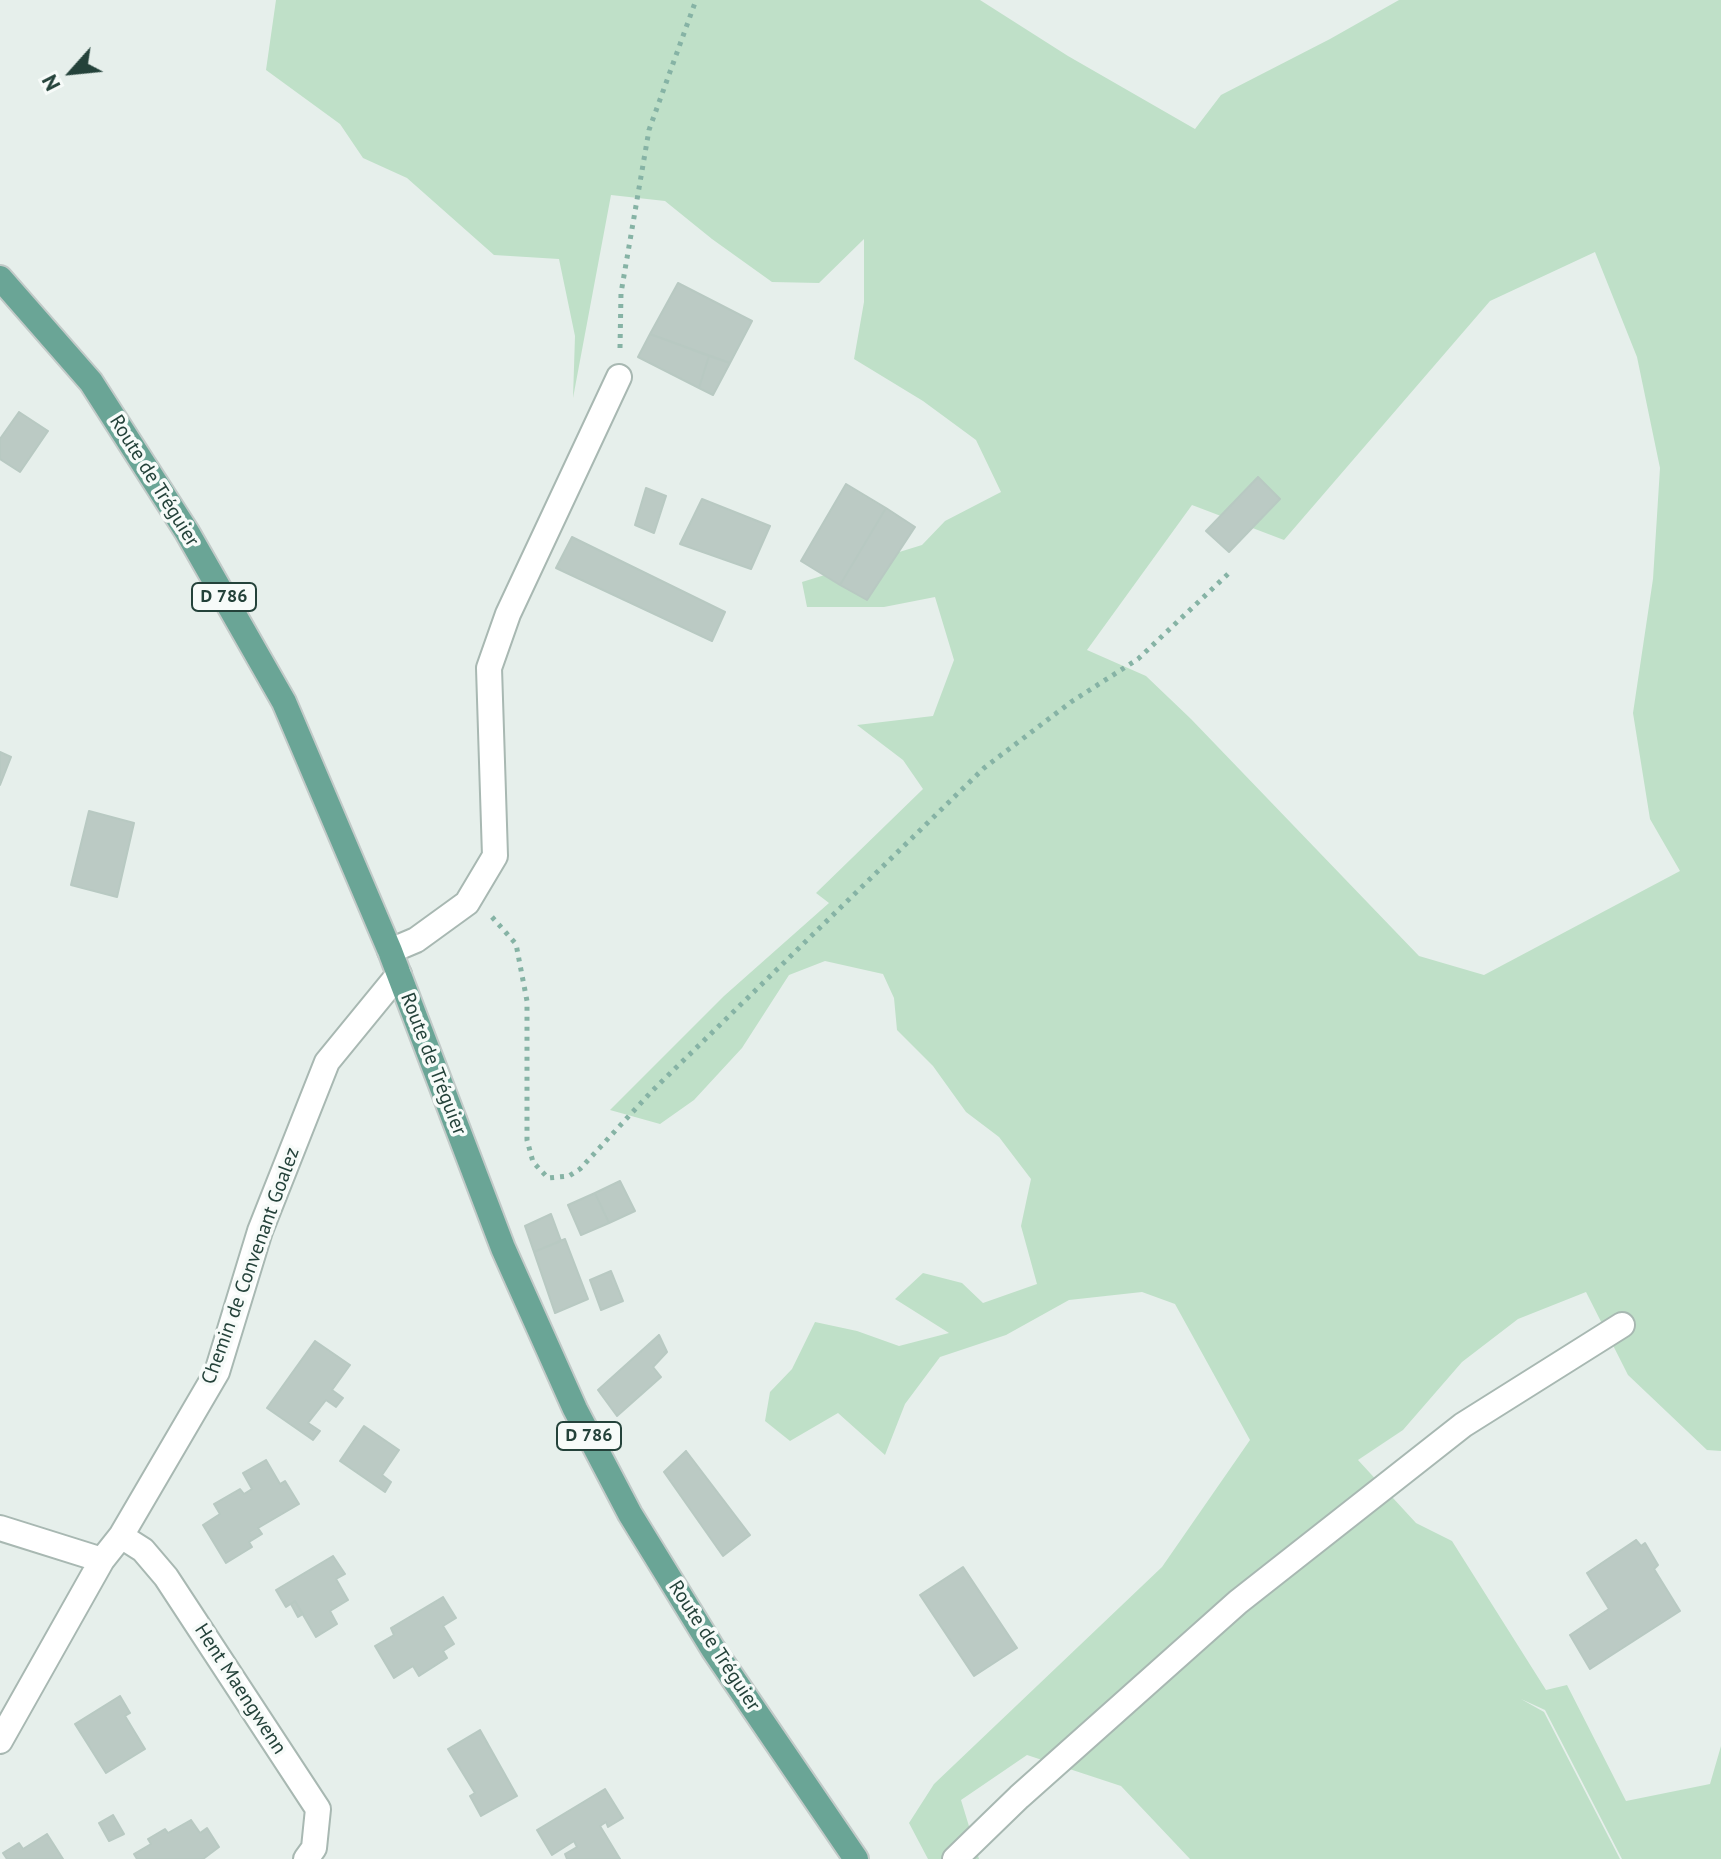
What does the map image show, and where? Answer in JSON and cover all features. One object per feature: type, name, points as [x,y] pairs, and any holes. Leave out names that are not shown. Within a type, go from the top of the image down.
[{"type":"main road","name":"Route de Tréguier","points":[[0,278],[91,382],[187,532],[284,702],[394,963],[503,1248],[581,1422],[630,1514],[713,1649],[856,1859]]},
{"type":"street","points":[[394,963],[416,940],[467,903],[495,856],[489,668],[508,614],[619,377]]},
{"type":"street","name":"Chemin de Convenant Goalez","points":[[0,1741],[102,1560],[121,1536],[217,1372],[260,1231],[327,1062],[394,963]]},
{"type":"street","points":[[955,1859],[1019,1797],[1238,1602],[1463,1425],[1622,1325]]},
{"type":"street","points":[[0,1528],[102,1560]]},
{"type":"street","name":"Hent Maengwenn","points":[[121,1536],[143,1550],[166,1577],[318,1809],[314,1848],[306,1859]]},
{"type":"path","points":[[619,377],[621,293],[649,130],[696,0]]},
{"type":"path","points":[[467,903],[497,920],[516,944],[527,1001],[527,1140],[533,1162],[548,1178],[569,1176],[580,1169],[652,1091],[984,768],[1071,702],[1138,659],[1229,573]]},
{"type":"green space","points":[[276,0],[980,0],[1068,56],[1195,129],[1221,95],[1399,0],[1721,0],[1721,1451],[1707,1450],[1628,1375],[1586,1292],[1518,1319],[1462,1362],[1403,1430],[1358,1460],[1416,1523],[1452,1541],[1546,1690],[1567,1685],[1626,1801],[1710,1784],[1721,1746],[1721,1859],[1622,1859],[1545,1710],[1521,1699],[1544,1712],[1620,1859],[1190,1859],[1121,1786],[1027,1755],[961,1800],[979,1859],[928,1859],[909,1823],[934,1784],[1162,1567],[1250,1440],[1175,1304],[1142,1292],[1069,1300],[1006,1335],[940,1357],[905,1404],[885,1455],[838,1413],[790,1441],[765,1421],[770,1392],[792,1369],[815,1322],[857,1331],[899,1346],[949,1333],[895,1299],[923,1273],[962,1283],[983,1303],[1037,1284],[1021,1226],[1031,1179],[999,1137],[966,1112],[933,1066],[897,1030],[894,998],[883,974],[825,961],[789,975],[742,1048],[694,1100],[660,1124],[610,1110],[724,996],[829,903],[816,893],[923,789],[903,760],[857,725],[933,716],[954,660],[935,597],[884,607],[807,607],[802,582],[922,545],[945,521],[1001,492],[976,440],[923,401],[854,359],[864,302],[864,239],[819,283],[772,282],[665,201],[611,195],[573,398],[575,336],[559,259],[494,255],[407,178],[363,158],[340,124],[266,70]],"holes":[[[1595,252],[1637,357],[1660,468],[1653,579],[1633,713],[1650,819],[1680,871],[1484,975],[1419,956],[1146,676],[1087,650],[1192,505],[1284,540],[1490,301]]]},
{"type":"building","points":[[678,283],[752,321],[730,363],[650,334]]},
{"type":"building","points":[[650,334],[709,356],[699,388],[638,357]]},
{"type":"building","points":[[709,356],[730,363],[713,395],[699,388]]},
{"type":"building","points":[[19,412],[48,431],[20,472],[0,459],[0,439]]},
{"type":"building","points":[[1258,477],[1280,499],[1229,552],[1206,531]]},
{"type":"building","points":[[846,484],[886,508],[840,585],[801,561]]},
{"type":"building","points":[[646,488],[666,496],[654,533],[635,525]]},
{"type":"building","points":[[702,499],[770,526],[751,569],[680,544]]},
{"type":"building","points":[[886,508],[915,527],[867,600],[840,585]]},
{"type":"building","points":[[572,537],[725,612],[712,641],[556,568]]},
{"type":"building","points":[[0,752],[11,757],[0,785]]},
{"type":"building","points":[[89,811],[134,823],[117,897],[71,885]]},
{"type":"building","points":[[620,1181],[635,1211],[609,1223],[595,1193]]},
{"type":"building","points":[[595,1193],[609,1223],[581,1235],[568,1205]]},
{"type":"building","points":[[551,1214],[561,1241],[534,1252],[525,1226]]},
{"type":"building","points":[[565,1239],[588,1299],[555,1313],[534,1252]]},
{"type":"building","points":[[611,1271],[623,1301],[601,1310],[590,1280]]},
{"type":"building","points":[[659,1335],[667,1352],[653,1367],[661,1377],[617,1416],[598,1390]]},
{"type":"building","points":[[315,1341],[350,1365],[332,1390],[343,1398],[336,1407],[326,1400],[308,1423],[320,1431],[313,1440],[267,1408]]},
{"type":"building","points":[[364,1426],[399,1450],[382,1475],[391,1482],[385,1492],[340,1461]]},
{"type":"building","points":[[686,1451],[750,1535],[723,1556],[664,1472]]},
{"type":"building","points":[[266,1460],[280,1484],[285,1481],[299,1504],[258,1528],[262,1534],[249,1542],[252,1547],[226,1563],[203,1525],[220,1514],[214,1504],[240,1489],[244,1494],[252,1489],[243,1473]]},
{"type":"building","points":[[1636,1540],[1641,1546],[1645,1543],[1658,1565],[1654,1569],[1680,1611],[1590,1669],[1570,1635],[1609,1609],[1587,1573]]},
{"type":"building","points":[[333,1556],[345,1574],[336,1579],[348,1600],[330,1611],[337,1624],[316,1637],[295,1601],[286,1607],[276,1590]]},
{"type":"building","points":[[963,1567],[1017,1648],[974,1676],[920,1595]]},
{"type":"building","points":[[443,1597],[456,1618],[443,1626],[454,1644],[443,1651],[447,1658],[419,1676],[413,1666],[394,1678],[375,1646],[394,1635],[391,1628]]},
{"type":"building","points":[[295,1601],[303,1614],[298,1617],[291,1604]]},
{"type":"building","points":[[120,1696],[130,1713],[125,1716],[145,1749],[106,1773],[75,1724]]},
{"type":"building","points":[[480,1730],[517,1796],[481,1816],[470,1796],[475,1793],[448,1749]]},
{"type":"building","points":[[605,1789],[623,1818],[608,1827],[606,1822],[600,1826],[620,1859],[567,1859],[565,1854],[577,1847],[574,1841],[552,1855],[537,1830]]},
{"type":"building","points":[[113,1815],[124,1834],[109,1841],[99,1823]]},
{"type":"building","points":[[191,1820],[200,1833],[207,1828],[219,1847],[203,1859],[137,1859],[134,1854],[151,1844],[148,1839],[165,1829],[168,1833]]},
{"type":"building","points":[[47,1834],[63,1859],[7,1859],[3,1853],[19,1843],[23,1849]]}]
